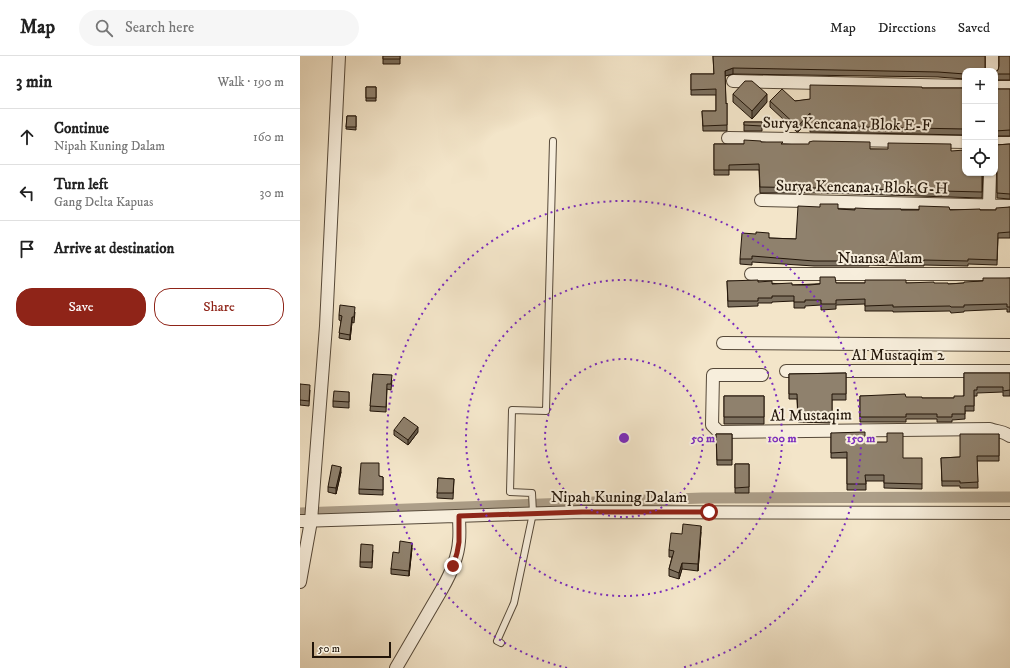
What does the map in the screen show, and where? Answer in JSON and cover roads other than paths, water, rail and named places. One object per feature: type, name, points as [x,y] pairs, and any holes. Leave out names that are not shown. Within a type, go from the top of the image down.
[{"type":"street","points":[[300,582],[309,517],[326,326],[339,56]]},
{"type":"street","points":[[992,56],[992,68]]},
{"type":"street","points":[[733,81],[962,86]]},
{"type":"street","points":[[998,87],[1010,87]]},
{"type":"street","name":"Surya Kencana 1 Blok E-F","points":[[728,138],[962,142]]},
{"type":"street","points":[[998,143],[1010,143]]},
{"type":"street","points":[[989,206],[990,176]]},
{"type":"street","name":"Surya Kencana 1 Blok G-H","points":[[761,200],[1010,206]]},
{"type":"street","name":"Nuansa Alam","points":[[751,274],[1010,274]]},
{"type":"street","points":[[723,343],[1010,345]]},
{"type":"street","name":"Al Mustaqim 2","points":[[786,371],[1010,371]]},
{"type":"street","name":"Al Mustaqim","points":[[762,375],[713,375],[712,425],[719,432],[990,430],[1002,431],[1010,436]]},
{"type":"street","name":"Nipah Kuning Dalam","points":[[309,517],[459,516],[532,512],[1010,513]]},
{"type":"street","points":[[396,668],[448,578],[457,553],[459,542],[459,516]]},
{"type":"lane","points":[[502,643],[497,641],[514,602],[532,512],[532,493],[510,492],[512,410],[546,411],[553,141]]},
{"type":"waterway","points":[[300,513],[702,498],[1010,497]]}]
